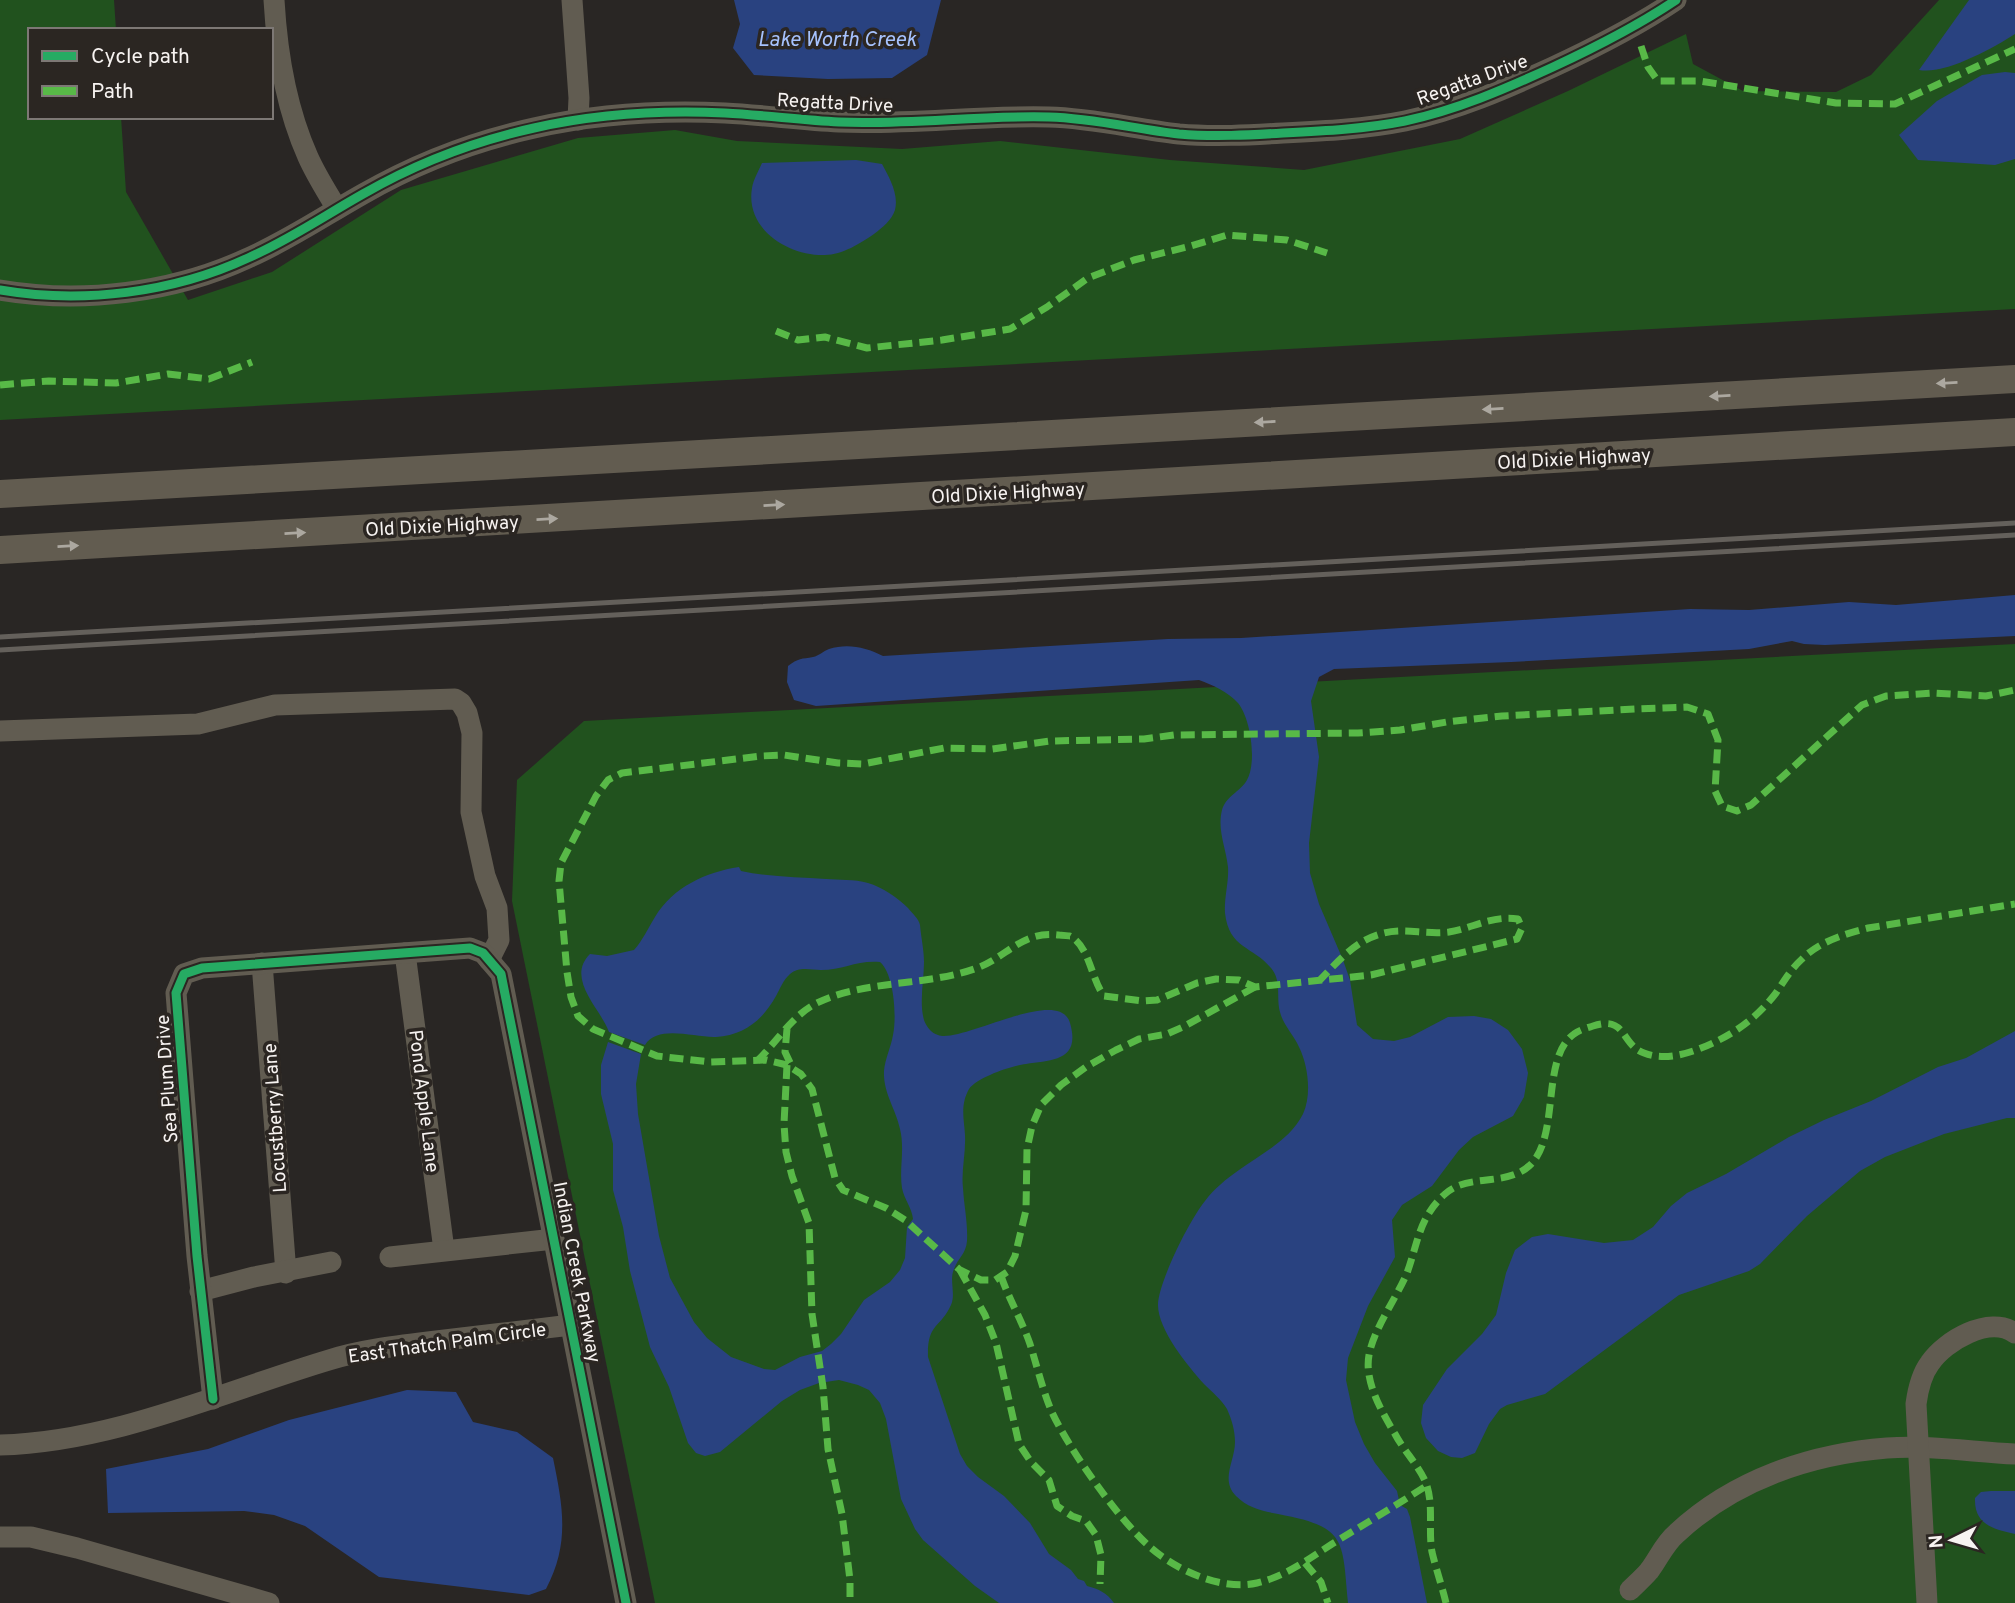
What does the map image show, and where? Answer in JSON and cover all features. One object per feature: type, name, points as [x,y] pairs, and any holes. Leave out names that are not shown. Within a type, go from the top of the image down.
[{"type":"main road","points":[[0,494],[2015,379]]},
{"type":"main road","name":"Old Dixie Highway","points":[[0,550],[2015,432]]},
{"type":"street","points":[[274,0],[276,46],[291,108],[308,158],[337,209]]},
{"type":"street","points":[[572,0],[579,97],[578,120]]},
{"type":"street","name":"Regatta Drive","points":[[0,290],[59,296],[94,295],[145,289],[196,278],[291,238],[337,209],[415,167],[472,146],[531,129],[578,120],[658,113],[722,113],[837,122],[901,123],[1051,117],[1100,120],[1178,134],[1227,136],[1372,127],[1407,121],[1459,107],[1509,87],[1615,38],[1676,0]]},
{"type":"street","points":[[0,731],[198,724],[275,705],[455,699],[467,713],[472,733],[471,812],[485,876],[497,908],[499,940],[486,957]]},
{"type":"street","name":"Sea Plum Drive","points":[[213,1399],[200,1291],[176,993],[184,974],[202,968],[470,948],[486,957]]},
{"type":"street","name":"Pond Apple Lane","points":[[405,953],[444,1250]]},
{"type":"street","name":"Indian Creek Parkway","points":[[486,957],[501,974],[626,1603]]},
{"type":"street","name":"Locustberry Lane","points":[[262,963],[286,1273]]},
{"type":"street","points":[[390,1257],[554,1239]]},
{"type":"street","points":[[200,1291],[331,1262]]},
{"type":"street","name":"East Thatch Palm Circle","points":[[0,1445],[75,1437],[213,1399],[329,1359],[368,1350],[571,1325]]},
{"type":"street","points":[[1927,1603],[1918,1448],[1918,1390],[1928,1365],[1937,1354],[1959,1338],[1982,1328],[1997,1326],[2015,1333]]},
{"type":"street","points":[[1630,1590],[1650,1570],[1674,1535],[1708,1508],[1746,1485],[1773,1473],[1815,1459],[1878,1449],[1918,1448],[2015,1454]]},
{"type":"street","points":[[0,1537],[31,1537],[77,1548],[227,1597],[269,1603]]},
{"type":"green space","points":[[0,0],[114,0],[116,28],[28,28],[28,119],[121,119],[126,192],[188,300],[272,272],[401,190],[578,138],[675,130],[737,141],[902,149],[1000,141],[1170,160],[1304,170],[1460,139],[1686,34],[1693,64],[1743,91],[1836,92],[1871,75],[1939,0],[2015,0],[2015,309],[0,420]]},
{"type":"green space","points":[[2015,644],[2015,1603],[655,1603],[512,901],[517,780],[584,721]]},
{"type":"water","name":"Lake Worth Creek","points":[[734,0],[941,0],[927,55],[892,78],[828,79],[754,75],[733,48],[740,24]]},
{"type":"water","points":[[1969,0],[2015,0],[2015,34],[1982,53],[1955,64],[1919,70]]},
{"type":"water","points":[[2015,73],[2015,159],[1995,165],[1918,160],[1899,135],[1937,101],[1982,75]]},
{"type":"water","points":[[856,160],[882,164],[890,180],[896,204],[886,224],[857,245],[845,251],[825,255],[797,251],[772,237],[755,216],[752,203],[753,185],[762,163]]},
{"type":"water","points":[[2015,595],[2015,636],[1825,645],[1792,641],[1749,649],[1334,669],[1319,677],[1311,701],[1319,757],[1309,843],[1310,873],[1319,904],[1350,980],[1357,1025],[1373,1039],[1394,1041],[1410,1037],[1448,1017],[1474,1016],[1491,1019],[1508,1030],[1522,1049],[1528,1073],[1524,1097],[1513,1116],[1473,1137],[1459,1150],[1432,1186],[1402,1205],[1392,1220],[1395,1257],[1368,1306],[1348,1358],[1346,1380],[1355,1422],[1375,1463],[1397,1491],[1400,1505],[1407,1509],[1427,1603],[1348,1603],[1341,1550],[1337,1539],[1329,1531],[1301,1519],[1266,1512],[1236,1496],[1229,1483],[1235,1442],[1229,1413],[1182,1358],[1159,1315],[1159,1295],[1163,1282],[1199,1210],[1212,1192],[1291,1131],[1306,1106],[1308,1080],[1305,1062],[1281,1017],[1278,984],[1274,973],[1264,961],[1231,934],[1225,913],[1228,867],[1221,832],[1222,810],[1247,780],[1252,763],[1251,741],[1243,710],[1230,695],[1199,680],[816,706],[794,700],[787,682],[788,666],[791,663],[843,646],[863,648],[883,656],[1168,639],[1241,638],[1690,609],[1749,610],[1849,602],[1896,605]]},
{"type":"water","points":[[739,867],[741,871],[762,874],[863,882],[884,890],[904,904],[920,925],[924,957],[923,1013],[926,1025],[935,1034],[950,1036],[1029,1012],[1048,1010],[1062,1013],[1070,1023],[1072,1036],[1068,1052],[1054,1059],[995,1073],[973,1085],[966,1095],[963,1112],[963,1182],[967,1241],[953,1273],[951,1305],[932,1332],[928,1357],[960,1454],[967,1466],[1004,1496],[1030,1523],[1049,1554],[1087,1586],[1102,1592],[1114,1603],[999,1603],[975,1586],[923,1540],[915,1529],[901,1499],[886,1419],[880,1403],[869,1390],[858,1385],[839,1380],[800,1390],[782,1401],[720,1452],[705,1456],[696,1453],[688,1443],[669,1387],[650,1347],[613,1190],[613,1144],[601,1094],[601,1065],[608,1042],[641,1054],[636,1084],[638,1114],[659,1236],[670,1278],[694,1322],[707,1338],[731,1357],[764,1369],[775,1370],[800,1357],[822,1351],[841,1334],[864,1300],[890,1282],[900,1270],[905,1258],[907,1227],[913,1219],[902,1188],[900,1129],[884,1079],[894,1027],[894,1007],[891,985],[880,962],[864,962],[829,970],[797,970],[785,979],[765,1013],[744,1030],[716,1037],[659,1035],[645,1045],[609,1032],[587,994],[581,973],[590,954],[607,956],[634,950],[662,906],[681,889],[703,877]]},
{"type":"water","points":[[2015,1031],[2015,1118],[1944,1134],[1885,1157],[1860,1171],[1807,1216],[1760,1264],[1749,1271],[1679,1295],[1545,1394],[1500,1409],[1489,1424],[1475,1453],[1462,1458],[1451,1457],[1438,1451],[1426,1438],[1421,1423],[1423,1405],[1447,1369],[1482,1334],[1496,1315],[1506,1273],[1515,1250],[1532,1237],[1548,1234],[1604,1243],[1633,1240],[1653,1227],[1671,1206],[1687,1193],[1726,1174],[1789,1137],[1871,1101],[1938,1067],[1966,1058]]},
{"type":"water","points":[[407,1390],[456,1392],[473,1422],[517,1432],[553,1458],[560,1493],[562,1525],[559,1556],[546,1589],[529,1595],[379,1577],[305,1526],[274,1515],[244,1511],[108,1513],[106,1469],[208,1449],[289,1420]]},
{"type":"water","points":[[2015,1491],[2015,1534],[1986,1524],[1978,1514],[1975,1498],[1981,1492]]},
{"type":"railway","points":[[0,637],[2015,523]]},
{"type":"railway","points":[[0,650],[2015,535]]},
{"type":"marked path","points":[[1641,46],[1648,67],[1658,81],[1700,81],[1836,103],[1895,104],[2015,49]]},
{"type":"marked path","points":[[776,331],[798,340],[825,337],[867,348],[942,340],[1010,329],[1088,278],[1134,260],[1227,235],[1287,240],[1327,253]]},
{"type":"marked path","points":[[0,385],[49,381],[116,383],[168,374],[209,379],[252,362]]},
{"type":"marked path","points":[[1255,987],[1183,1027],[1167,1034],[1139,1039],[1116,1050],[1061,1085],[1041,1105],[1032,1126],[1027,1149],[1026,1210],[1015,1256],[1007,1272],[995,1280],[981,1280],[960,1270],[905,1220],[886,1208],[843,1190],[835,1178],[812,1089],[801,1074],[787,1065],[766,1060],[710,1062],[657,1056],[593,1029],[578,1016],[571,997],[567,972],[559,881],[561,863],[596,796],[608,780],[622,773],[761,756],[784,755],[863,764],[944,748],[992,749],[1050,741],[1144,739],[1174,735],[1358,733],[1502,716],[1636,709],[1687,707],[1708,714],[1718,740],[1715,791],[1722,806],[1737,811],[1751,805],[1862,705],[1886,696],[1934,693],[1986,696],[2015,690]]},
{"type":"marked path","points":[[1446,1603],[1432,1552],[1430,1500],[1426,1483],[1375,1396],[1369,1376],[1369,1355],[1380,1324],[1407,1273],[1424,1221],[1436,1203],[1445,1194],[1464,1184],[1519,1172],[1529,1166],[1539,1153],[1545,1137],[1557,1061],[1564,1045],[1578,1031],[1612,1024],[1618,1027],[1636,1049],[1644,1053],[1671,1056],[1689,1052],[1707,1046],[1749,1021],[1770,1001],[1798,963],[1832,939],[1868,928],[2015,904]]},
{"type":"marked path","points":[[757,1061],[791,1023],[815,1004],[854,990],[937,978],[977,968],[1035,936],[1070,936],[1077,941],[1086,955],[1104,996],[1143,1001],[1157,1000],[1197,983],[1216,979],[1239,980],[1255,987],[1371,975],[1517,939],[1522,928],[1518,919],[1509,918],[1449,932],[1387,932],[1355,947],[1337,963],[1328,972],[1319,981]]},
{"type":"marked path","points":[[787,1029],[785,1052],[793,1069]]},
{"type":"marked path","points":[[787,1065],[784,1124],[786,1152],[809,1223],[812,1314],[823,1387],[828,1449],[842,1514],[850,1603]]},
{"type":"marked path","points":[[960,1270],[985,1315],[996,1343],[1019,1444],[1031,1462],[1049,1480],[1057,1506],[1086,1521],[1096,1535],[1101,1555],[1100,1584]]},
{"type":"marked path","points":[[1001,1276],[1030,1344],[1051,1410],[1069,1444],[1137,1535],[1186,1571],[1229,1584],[1243,1585],[1268,1580],[1296,1567],[1426,1486]]},
{"type":"marked path","points":[[1305,1563],[1321,1582],[1328,1603]]},
{"type":"cycle path","points":[[0,290],[63,296],[95,295],[189,280],[263,251],[383,183],[446,155],[512,133],[605,116],[701,112],[865,123],[1049,117],[1082,119],[1179,134],[1218,136],[1390,124],[1443,111],[1517,83],[1616,36],[1676,0]]},
{"type":"cycle path","points":[[213,1399],[197,1256],[176,993],[184,974],[202,968],[470,948],[483,953],[501,974],[626,1603]]}]
